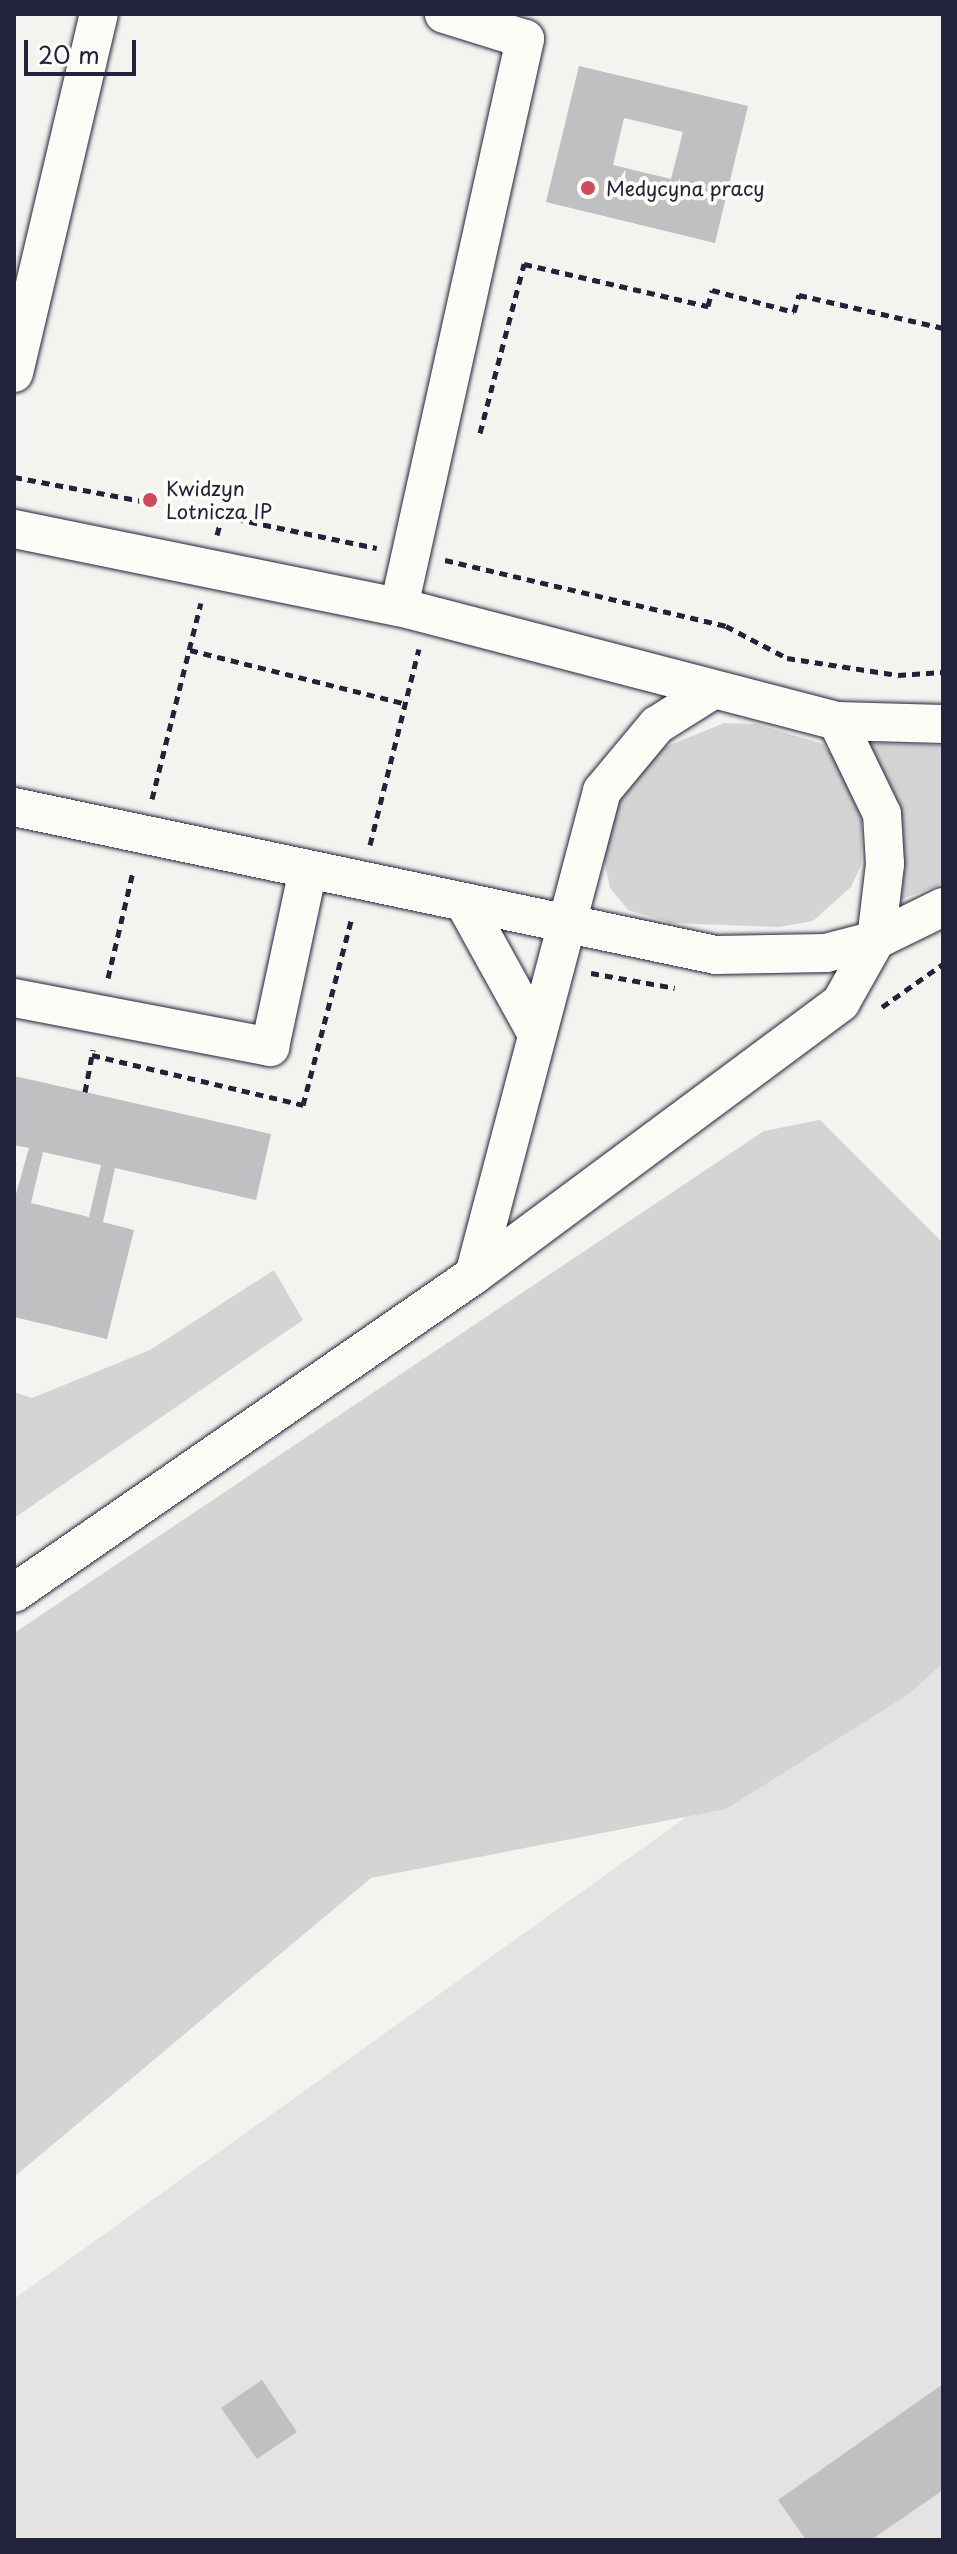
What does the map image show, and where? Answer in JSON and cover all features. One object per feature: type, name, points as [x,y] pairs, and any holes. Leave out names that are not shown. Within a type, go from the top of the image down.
[{"type":"lane","points":[[14,373],[99,14]]},
{"type":"lane","points":[[413,610],[525,39],[444,14]]},
{"type":"lane","points":[[14,529],[211,566],[413,610],[711,691],[837,721],[943,724]]},
{"type":"lane","points":[[474,1275],[535,1031],[602,791],[657,725],[711,691]]},
{"type":"lane","points":[[14,1593],[474,1275],[841,1002],[876,940],[885,864],[882,814],[837,721]]},
{"type":"lane","points":[[14,807],[361,883],[716,955],[826,953],[876,940],[943,907]]},
{"type":"lane","points":[[14,998],[270,1047],[308,870]]},
{"type":"lane","points":[[465,904],[535,1031]]},
{"type":"path","points":[[478,441],[524,264],[708,306],[712,290],[794,312],[799,295],[943,328]]},
{"type":"path","points":[[14,477],[424,556],[726,626],[787,658],[898,675],[943,672]]},
{"type":"path","points":[[85,1092],[100,1014],[222,516]]},
{"type":"path","points":[[424,556],[445,551]]},
{"type":"path","points":[[92,1055],[303,1105],[406,704],[413,610],[424,556]]},
{"type":"path","points":[[190,650],[406,704]]},
{"type":"shaded area","points":[[724,723],[756,724],[823,744],[862,794],[861,865],[851,887],[813,921],[779,927],[671,923],[628,910],[610,888],[603,854],[611,812],[628,780],[658,750]]},
{"type":"shaded area","points":[[867,743],[943,745],[943,883],[887,905],[899,822],[895,795]]},
{"type":"shaded area","points":[[820,1120],[943,1243],[943,1663],[909,1694],[726,1809],[371,1878],[14,2177],[14,1633],[764,1131]]},
{"type":"shaded area","points":[[274,1270],[303,1320],[14,1518],[14,1392],[32,1398],[150,1350]]},
{"type":"shaded area","points":[[943,1633],[943,2540],[14,2540],[14,2299]]},
{"type":"building","points":[[579,66],[748,106],[715,243],[546,202]],"holes":[[[624,118],[683,132],[671,179],[613,165]]]},
{"type":"building","points":[[14,1076],[271,1134],[256,1200],[115,1168],[103,1222],[134,1230],[107,1339],[14,1317],[14,1201],[29,1148],[14,1145]],"holes":[[[43,1152],[101,1165],[89,1217],[31,1203]]]},
{"type":"building","points":[[262,2380],[297,2432],[257,2459],[221,2408]]},
{"type":"building","points":[[943,2384],[943,2490],[871,2540],[806,2540],[778,2500]]},
{"type":"place","name":"Medycyna pracy","points":[[588,188]]},
{"type":"place","name":"Kwidzyn Lotnicza IP","points":[[150,500]]}]
